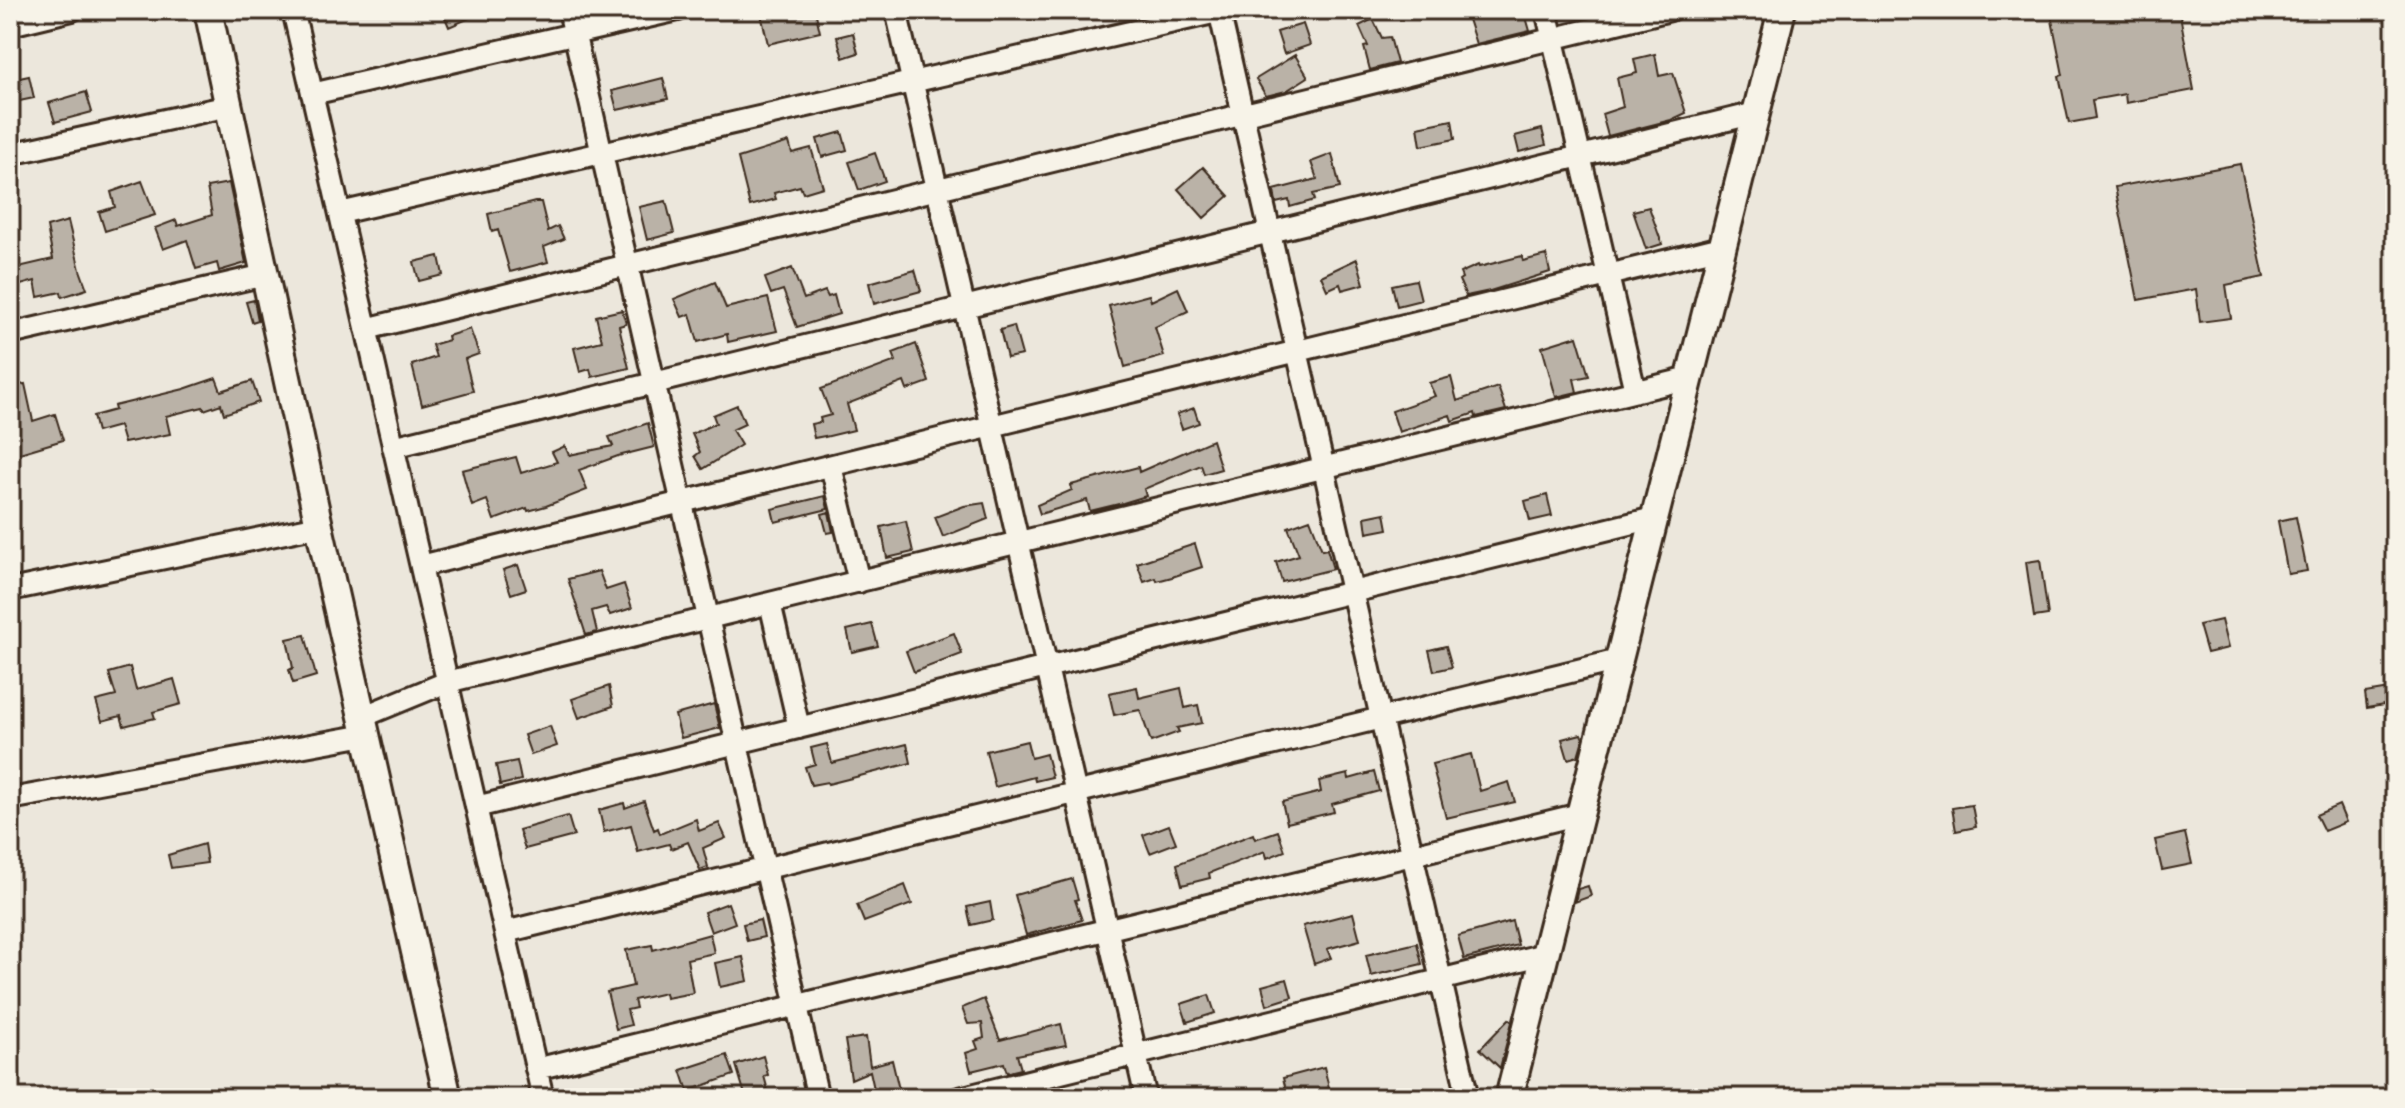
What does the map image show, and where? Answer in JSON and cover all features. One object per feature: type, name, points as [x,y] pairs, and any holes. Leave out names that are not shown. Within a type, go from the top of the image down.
[{"type":"street","points":[[10,25],[70,10]]},
{"type":"street","points":[[208,10],[319,526],[448,1098]]},
{"type":"street","points":[[293,10],[543,1098]]},
{"type":"street","points":[[569,10],[818,1098]]},
{"type":"street","points":[[312,94],[678,10]]},
{"type":"street","points":[[896,10],[1146,1098]]},
{"type":"street","points":[[1546,10],[1635,391]]},
{"type":"street","points":[[366,329],[1670,10]]},
{"type":"street","points":[[1509,1098],[1782,10]]},
{"type":"street","points":[[340,213],[1221,11],[1468,1098]]},
{"type":"street","points":[[10,154],[229,106]]},
{"type":"street","points":[[393,447],[1756,113]]},
{"type":"street","points":[[421,566],[1722,247]]},
{"type":"street","points":[[10,334],[265,275]]},
{"type":"street","points":[[10,799],[364,726],[447,682],[1690,378]]},
{"type":"street","points":[[831,466],[859,582]]},
{"type":"street","points":[[476,807],[1654,518]]},
{"type":"street","points":[[10,590],[319,526]]},
{"type":"street","points":[[770,603],[799,728]]},
{"type":"street","points":[[505,932],[1619,660]]},
{"type":"street","points":[[536,1069],[1580,814]]},
{"type":"street","points":[[959,1098],[1545,954]]},
{"type":"building","points":[[442,10],[488,10],[449,27]]},
{"type":"building","points":[[760,10],[815,10],[820,32],[768,44]]},
{"type":"building","points":[[1465,10],[1495,10],[1496,14],[1524,10],[1530,31],[1476,44]]},
{"type":"building","points":[[2050,10],[2179,10],[2194,90],[2126,103],[2125,94],[2092,100],[2095,118],[2069,123]]},
{"type":"building","points":[[1373,19],[1382,38],[1390,37],[1397,63],[1370,70],[1364,47],[1368,46],[1359,26]]},
{"type":"building","points":[[1303,24],[1310,45],[1284,54],[1277,32]]},
{"type":"building","points":[[853,33],[858,53],[843,58],[837,37]]},
{"type":"building","points":[[1655,54],[1659,76],[1673,73],[1686,113],[1671,120],[1608,136],[1602,114],[1623,107],[1617,78],[1637,73],[1634,59]]},
{"type":"building","points":[[1295,55],[1308,77],[1286,91],[1266,96],[1256,79]]},
{"type":"building","points":[[29,76],[34,98],[10,103],[10,80]]},
{"type":"building","points":[[663,78],[668,99],[617,110],[612,91]]},
{"type":"building","points":[[86,92],[92,112],[55,122],[49,103]]},
{"type":"building","points":[[1452,120],[1455,139],[1421,146],[1418,127]]},
{"type":"building","points":[[1542,129],[1546,145],[1519,152],[1515,136]]},
{"type":"building","points":[[842,132],[847,150],[822,157],[817,139]]},
{"type":"building","points":[[789,142],[792,153],[811,148],[823,187],[803,193],[800,186],[774,193],[776,199],[750,206],[738,158]]},
{"type":"building","points":[[875,153],[885,181],[859,190],[849,162]]},
{"type":"building","points":[[1332,154],[1340,188],[1313,194],[1315,200],[1290,207],[1289,200],[1276,203],[1274,190],[1317,179],[1311,162]]},
{"type":"building","points":[[2240,164],[2264,277],[2226,285],[2231,318],[2200,322],[2196,289],[2138,300],[2115,187]]},
{"type":"building","points":[[1203,167],[1229,196],[1204,218],[1178,189]]},
{"type":"building","points":[[142,181],[155,215],[105,231],[99,212],[115,207],[111,192]]},
{"type":"building","points":[[229,183],[246,263],[219,271],[217,263],[196,269],[187,240],[163,249],[155,228],[176,220],[178,226],[212,215],[207,187]]},
{"type":"building","points":[[666,201],[674,233],[647,240],[639,207]]},
{"type":"building","points":[[541,202],[548,231],[558,226],[564,239],[544,247],[548,262],[510,272],[498,230],[492,232],[488,214]]},
{"type":"building","points":[[1649,207],[1662,244],[1646,249],[1633,211]]},
{"type":"building","points":[[68,221],[87,289],[62,297],[61,292],[38,297],[35,281],[10,288],[10,269],[53,259],[47,227]]},
{"type":"building","points":[[1546,255],[1550,272],[1490,291],[1466,296],[1459,280],[1462,278],[1460,273],[1478,265],[1522,256],[1523,261]]},
{"type":"building","points":[[439,256],[443,275],[419,281],[414,262]]},
{"type":"building","points":[[1357,259],[1364,284],[1342,290],[1340,284],[1327,290],[1321,276]]},
{"type":"building","points":[[792,268],[804,299],[825,291],[828,297],[834,295],[839,314],[797,327],[783,290],[771,294],[765,278]]},
{"type":"building","points":[[915,270],[921,291],[874,304],[869,283]]},
{"type":"building","points":[[1416,280],[1421,300],[1397,306],[1392,285]]},
{"type":"building","points":[[715,282],[726,308],[768,298],[777,331],[728,342],[727,334],[698,342],[690,314],[682,317],[674,299]]},
{"type":"building","points":[[1178,288],[1188,311],[1155,327],[1164,356],[1125,367],[1109,306],[1149,295],[1151,301]]},
{"type":"building","points":[[254,300],[258,320],[252,322],[246,302]]},
{"type":"building","points":[[622,310],[626,324],[619,326],[629,368],[592,377],[590,369],[580,372],[574,348],[602,341],[596,316]]},
{"type":"building","points":[[1014,326],[1022,355],[1007,358],[1000,330]]},
{"type":"building","points":[[470,329],[479,354],[465,359],[473,391],[422,405],[412,365],[436,357],[432,345]]},
{"type":"building","points":[[1577,336],[1589,376],[1574,379],[1577,392],[1556,397],[1542,347]]},
{"type":"building","points":[[916,344],[929,382],[907,390],[904,382],[847,404],[854,430],[814,438],[811,424],[831,415],[821,389],[896,361],[893,353]]},
{"type":"building","points":[[1451,377],[1457,401],[1498,387],[1506,410],[1476,417],[1475,413],[1452,421],[1450,415],[1399,432],[1392,411],[1435,396],[1429,383]]},
{"type":"building","points":[[216,378],[221,391],[252,381],[259,402],[224,414],[221,404],[166,416],[170,434],[124,443],[119,426],[97,432],[93,416],[115,410],[114,406]]},
{"type":"building","points":[[25,384],[33,421],[55,414],[63,440],[13,455],[10,444],[10,387]]},
{"type":"building","points":[[737,405],[745,424],[732,430],[741,445],[703,469],[695,456],[700,452],[692,434],[716,423],[713,415]]},
{"type":"building","points":[[1194,408],[1199,423],[1182,429],[1177,414]]},
{"type":"building","points":[[648,423],[654,447],[579,470],[587,490],[546,506],[528,511],[527,508],[494,520],[487,500],[472,506],[462,470],[516,457],[521,473],[557,462],[552,452],[565,446],[569,455],[613,446],[609,437]]},
{"type":"building","points":[[1212,440],[1221,469],[1204,474],[1201,465],[1144,489],[1146,496],[1123,503],[1090,511],[1087,500],[1040,514],[1037,505],[1072,490],[1071,485],[1138,467],[1139,472]]},
{"type":"building","points":[[1547,495],[1552,516],[1530,521],[1525,501]]},
{"type":"building","points":[[825,496],[828,509],[775,522],[772,509]]},
{"type":"building","points":[[984,503],[988,519],[943,537],[935,517],[964,506]]},
{"type":"building","points":[[829,512],[833,532],[827,533],[822,514]]},
{"type":"building","points":[[1385,513],[1388,529],[1367,533],[1365,517]]},
{"type":"building","points":[[2296,517],[2307,571],[2288,574],[2278,521]]},
{"type":"building","points":[[1310,519],[1322,550],[1327,549],[1333,569],[1282,582],[1276,562],[1299,555],[1288,527]]},
{"type":"building","points":[[906,521],[913,552],[887,558],[881,527]]},
{"type":"building","points":[[1195,544],[1202,567],[1144,582],[1137,563]]},
{"type":"building","points":[[2040,560],[2048,615],[2034,617],[2026,562]]},
{"type":"building","points":[[518,565],[526,589],[511,594],[503,570]]},
{"type":"building","points":[[599,571],[606,590],[624,584],[632,608],[610,615],[606,607],[592,611],[597,632],[586,635],[568,579]]},
{"type":"building","points":[[2221,620],[2228,648],[2207,653],[2199,625]]},
{"type":"building","points":[[872,624],[878,646],[852,652],[847,630]]},
{"type":"building","points":[[954,633],[962,654],[914,672],[906,651]]},
{"type":"building","points":[[305,635],[316,676],[293,683],[287,639]]},
{"type":"building","points":[[1446,646],[1452,667],[1434,671],[1429,650]]},
{"type":"building","points":[[130,667],[136,690],[174,679],[181,704],[153,712],[155,718],[124,726],[121,716],[102,721],[96,701],[116,696],[109,673]]},
{"type":"building","points":[[609,686],[613,706],[579,718],[572,699]]},
{"type":"building","points":[[1137,687],[1139,698],[1181,688],[1185,708],[1198,705],[1202,723],[1177,728],[1179,732],[1151,742],[1140,710],[1114,715],[1109,693]]},
{"type":"building","points":[[2395,688],[2395,703],[2367,708],[2365,693]]},
{"type":"building","points":[[714,704],[720,728],[681,738],[675,715]]},
{"type":"building","points":[[550,726],[557,746],[531,755],[524,735]]},
{"type":"building","points":[[1581,734],[1583,739],[1578,756],[1568,759],[1562,739]]},
{"type":"building","points":[[1027,741],[1031,758],[1046,754],[1052,777],[1035,781],[1034,777],[995,787],[986,751]]},
{"type":"building","points":[[827,744],[832,763],[907,744],[911,763],[828,784],[811,785],[805,767],[815,764],[811,748]]},
{"type":"building","points":[[1471,754],[1480,791],[1509,782],[1515,802],[1446,818],[1432,764]]},
{"type":"building","points":[[517,761],[521,780],[500,785],[496,765]]},
{"type":"building","points":[[1374,772],[1379,791],[1332,804],[1334,812],[1287,823],[1282,802],[1321,792],[1319,781],[1348,774],[1349,779]]},
{"type":"building","points":[[644,801],[654,830],[658,828],[660,834],[696,819],[699,831],[719,823],[726,838],[703,848],[708,867],[700,870],[688,842],[671,849],[669,844],[638,852],[631,825],[604,832],[599,810],[624,803],[625,808]]},
{"type":"building","points":[[1972,805],[1976,827],[1956,831],[1952,808]]},
{"type":"building","points":[[2339,805],[2346,822],[2324,831],[2316,815]]},
{"type":"building","points":[[568,816],[574,836],[525,849],[519,830]]},
{"type":"building","points":[[1169,825],[1176,843],[1150,853],[1143,835]]},
{"type":"building","points":[[1278,831],[1285,851],[1267,858],[1265,851],[1209,873],[1210,878],[1182,885],[1177,864],[1253,834],[1255,839]]},
{"type":"building","points":[[2185,833],[2192,864],[2162,870],[2155,840]]},
{"type":"building","points":[[204,844],[207,863],[171,868],[168,855]]},
{"type":"building","points":[[1072,879],[1082,920],[1026,935],[1015,895]]},
{"type":"building","points":[[905,885],[912,904],[864,922],[857,905]]},
{"type":"building","points":[[1588,886],[1591,896],[1575,902],[1578,889]]},
{"type":"building","points":[[990,902],[993,920],[971,925],[967,907]]},
{"type":"building","points":[[728,903],[735,923],[711,932],[704,912]]},
{"type":"building","points":[[1353,913],[1360,940],[1327,949],[1331,958],[1314,964],[1303,926]]},
{"type":"building","points":[[760,920],[764,937],[747,941],[743,924]]},
{"type":"building","points":[[1512,921],[1518,945],[1464,959],[1458,936]]},
{"type":"building","points":[[710,934],[714,953],[687,959],[693,993],[666,998],[665,993],[634,1000],[636,1008],[627,1010],[631,1025],[616,1029],[607,992],[633,986],[626,950],[652,945],[653,950]]},
{"type":"building","points":[[1417,943],[1422,964],[1371,976],[1366,955]]},
{"type":"building","points":[[743,957],[748,981],[720,987],[715,963]]},
{"type":"building","points":[[1287,979],[1292,997],[1267,1005],[1262,986]]},
{"type":"building","points":[[1209,995],[1215,1013],[1187,1022],[1181,1004]]},
{"type":"building","points":[[984,999],[1000,1040],[1061,1024],[1066,1045],[1017,1055],[1021,1069],[1007,1073],[1004,1063],[971,1071],[966,1053],[978,1049],[975,1041],[984,1038],[982,1023],[968,1024],[962,1008]]},
{"type":"building","points":[[1509,1019],[1512,1022],[1500,1068],[1480,1049]]},
{"type":"building","points":[[866,1037],[870,1066],[892,1060],[901,1098],[876,1098],[870,1071],[851,1079],[845,1040]]},
{"type":"building","points":[[727,1055],[734,1075],[688,1091],[681,1070]]},
{"type":"building","points":[[763,1056],[770,1098],[746,1098],[736,1065]]},
{"type":"building","points":[[1324,1067],[1329,1088],[1288,1098],[1283,1078]]}]
